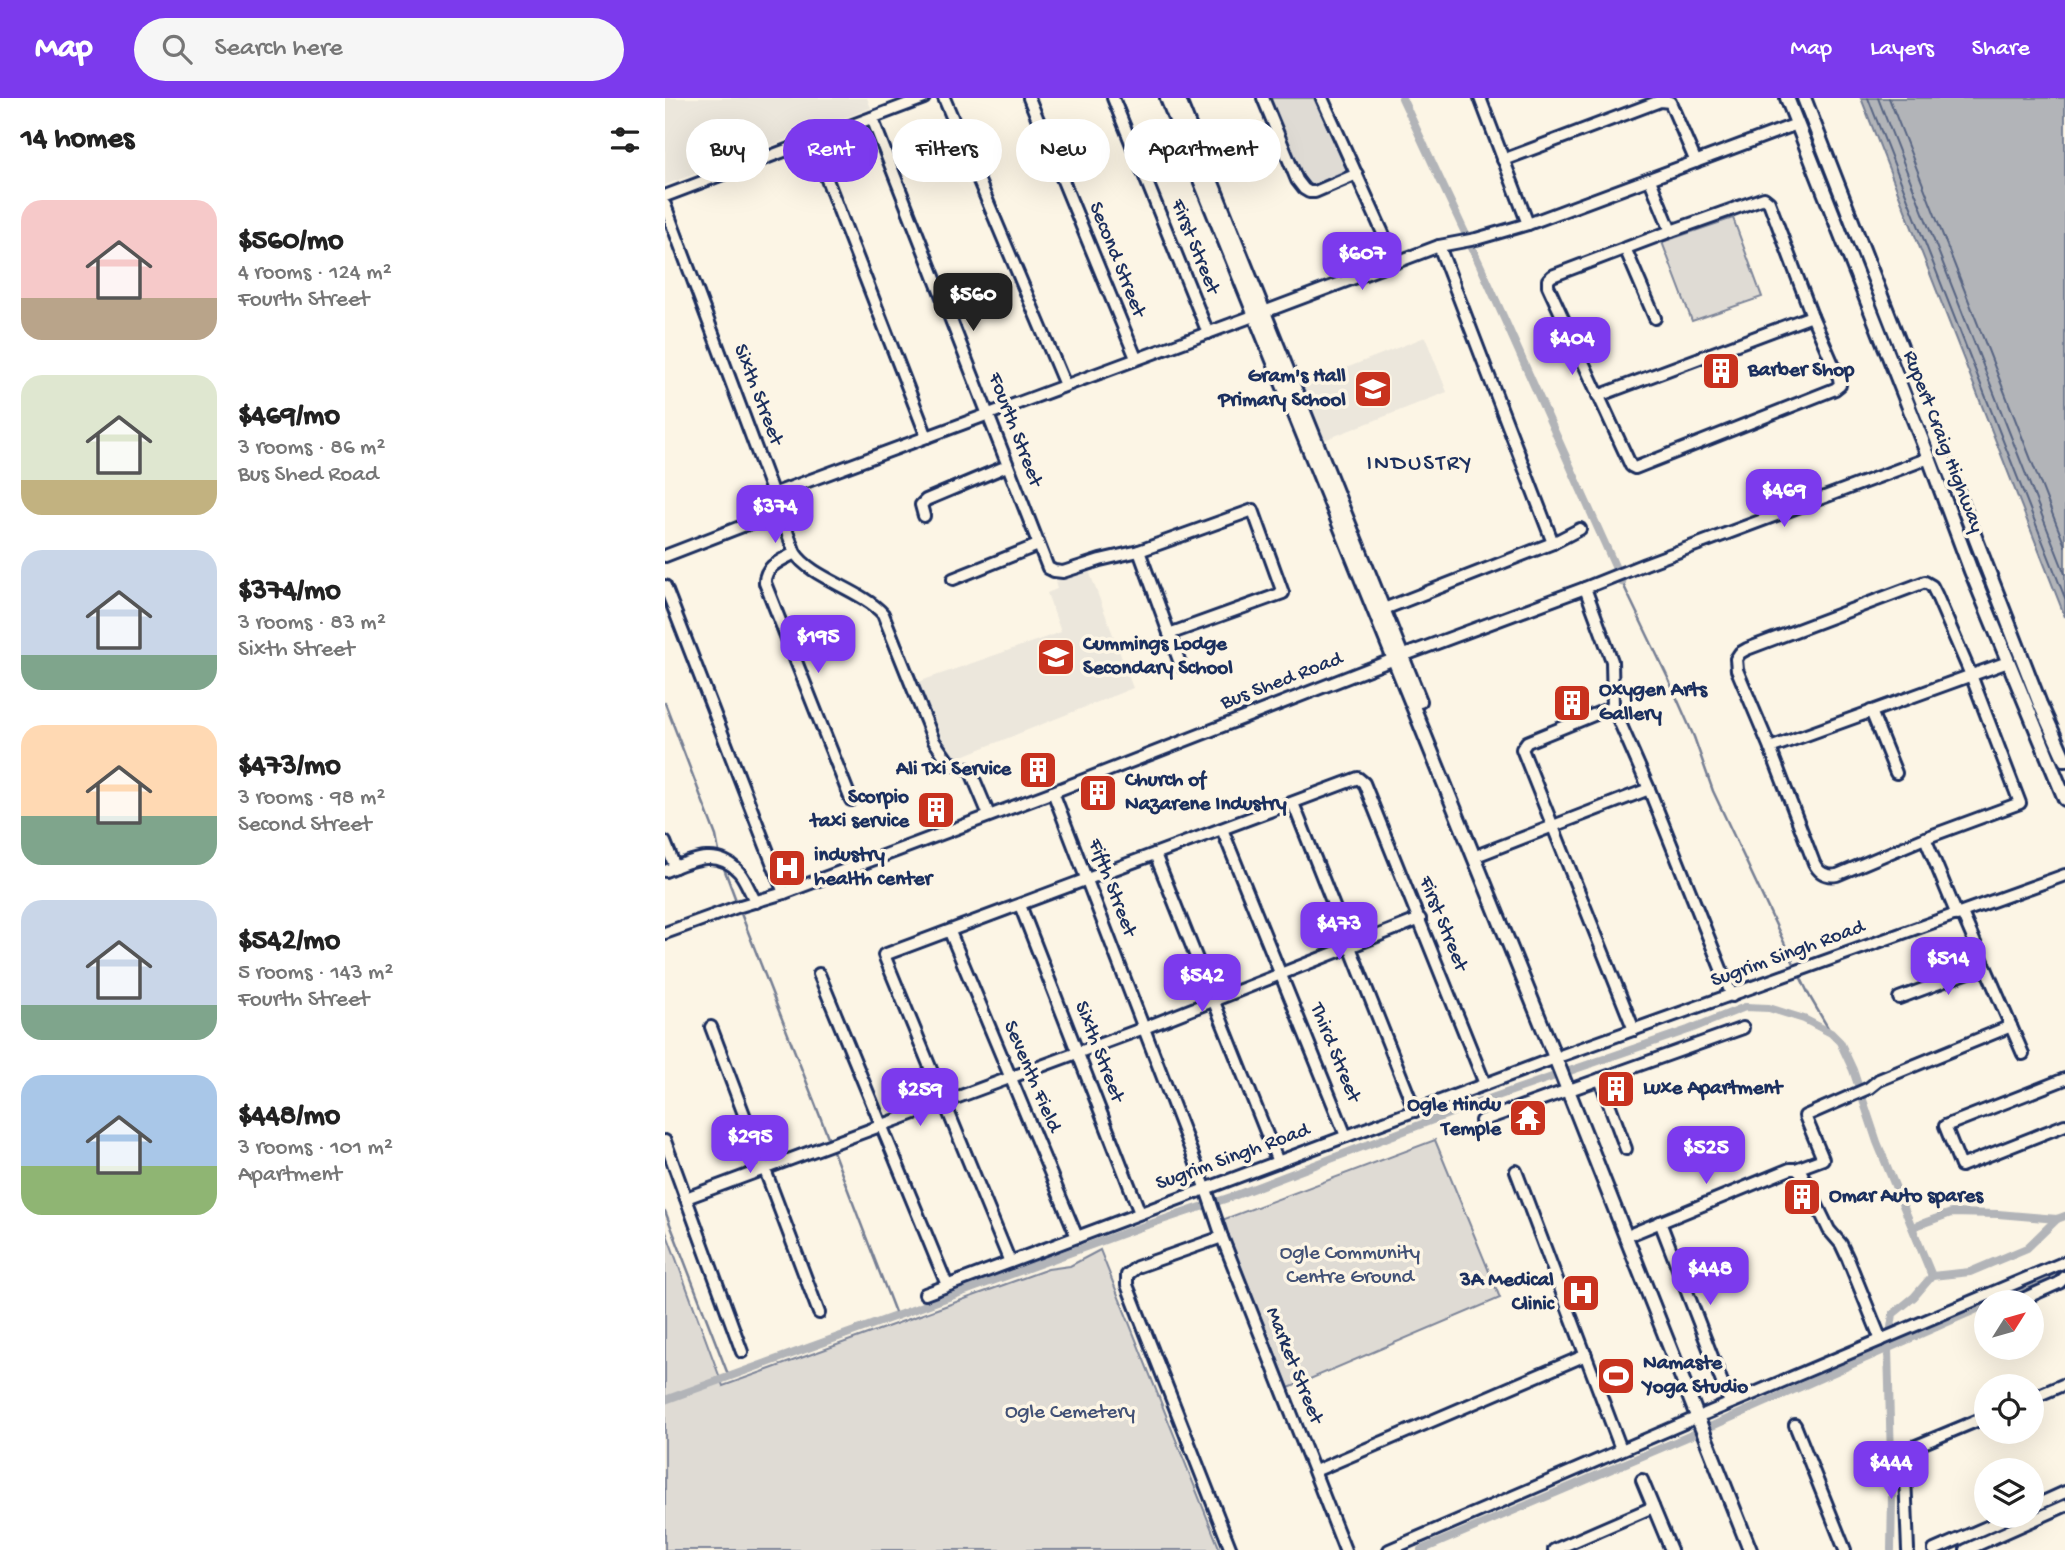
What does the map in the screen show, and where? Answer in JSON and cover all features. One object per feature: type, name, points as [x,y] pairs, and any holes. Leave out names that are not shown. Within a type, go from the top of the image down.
[{"type":"main road","points":[[1167,98],[1384,609],[1398,658],[1481,854],[1559,1058]]},
{"type":"main road","points":[[1178,98],[1260,314],[1705,1423],[1759,1550]]},
{"type":"main road","name":"Rupert Craig Highway","points":[[1787,98],[1971,571],[2065,799]]},
{"type":"main road","name":"Rupert Craig Highway","points":[[1804,98],[2025,666],[2065,760]]},
{"type":"main road","points":[[1571,1088],[1634,1233],[1750,1550]]},
{"type":"street","points":[[872,118],[924,98]]},
{"type":"street","points":[[944,98],[1065,385]]},
{"type":"street","name":"Second Street","points":[[1030,98],[1136,358]]},
{"type":"street","name":"First Street","points":[[1113,98],[1208,333]]},
{"type":"street","points":[[1263,98],[1294,174],[1304,189],[1315,192],[1357,174]]},
{"type":"street","points":[[1322,98],[1396,262]]},
{"type":"street","points":[[1480,98],[1528,225]]},
{"type":"street","points":[[1503,160],[1660,101],[1670,102],[1696,162]]},
{"type":"street","name":"Fourth Street","points":[[872,118],[1044,560],[1051,570],[1063,572],[1100,559],[1139,551]]},
{"type":"street","points":[[773,494],[1439,246],[1528,225],[1797,124]]},
{"type":"street","points":[[665,197],[783,152]]},
{"type":"street","points":[[1650,180],[1671,231]]},
{"type":"street","points":[[828,182],[927,437]]},
{"type":"street","points":[[1765,198],[1769,202],[1840,385],[1635,468],[1631,466],[1598,396],[1548,286],[1548,280],[1552,276],[1671,231],[1765,198]]},
{"type":"street","name":"Sixth Street","points":[[665,205],[795,553]]},
{"type":"street","points":[[1439,246],[1553,543]]},
{"type":"street","points":[[1625,248],[1655,318]]},
{"type":"street","points":[[1598,396],[1812,316]]},
{"type":"street","name":"Bus Shed Road","points":[[665,933],[784,893],[1053,792],[1628,570],[1929,458]]},
{"type":"street","points":[[924,516],[921,505],[926,500],[1007,466]]},
{"type":"street","points":[[1169,634],[1283,593],[1253,510],[1139,551],[1169,634],[1181,666]]},
{"type":"street","points":[[665,556],[779,512]]},
{"type":"street","points":[[1384,609],[1553,543],[1580,529]]},
{"type":"street","points":[[953,579],[1038,545]]},
{"type":"street","points":[[851,800],[765,583],[768,569],[795,553],[805,564],[883,614],[933,741],[948,761],[971,772],[989,815]]},
{"type":"street","points":[[1919,584],[1930,584],[1971,675],[2019,803],[1837,875],[1827,875],[1817,869],[1814,863],[1770,748],[1737,670],[1737,656],[1747,649],[1919,584]]},
{"type":"street","points":[[665,586],[784,893]]},
{"type":"street","points":[[1584,589],[1612,661],[1613,707],[1732,996]]},
{"type":"street","points":[[1770,748],[2008,662]]},
{"type":"street","points":[[1613,707],[1527,742],[1522,751],[1634,1030]]},
{"type":"street","points":[[1871,711],[1896,773]]},
{"type":"street","name":"First Street","points":[[1293,803],[1358,778],[1361,780],[1420,919],[1485,1084]]},
{"type":"street","points":[[1481,854],[1649,789]]},
{"type":"street","name":"Fifth Street","points":[[1053,792],[1207,1192]]},
{"type":"street","points":[[1010,1262],[884,955],[1293,803],[1415,1111]]},
{"type":"street","name":"Third Street","points":[[1222,829],[1346,1136]]},
{"type":"street","points":[[1926,838],[2023,1054]]},
{"type":"street","points":[[665,842],[670,869],[695,859],[713,857],[739,872],[756,902]]},
{"type":"street","points":[[1155,854],[1278,1162]]},
{"type":"street","name":"Sugrim Singh Road","points":[[925,1294],[1140,1213],[1207,1192],[1278,1162],[1485,1084],[2065,875]]},
{"type":"street","name":"Sixth Street","points":[[1020,905],[1140,1213]]},
{"type":"street","points":[[686,1198],[1144,1028],[1420,919]]},
{"type":"street","name":"Seventh Field","points":[[950,932],[1077,1237]]},
{"type":"street","points":[[1899,998],[1985,966]]},
{"type":"street","points":[[819,974],[947,1285]]},
{"type":"street","points":[[1796,1170],[1823,1158],[1805,1116],[1869,1088],[1879,1080],[2011,1026]]},
{"type":"street","points":[[711,1027],[819,1313]]},
{"type":"street","points":[[1481,1121],[1742,1028]]},
{"type":"street","points":[[1599,1079],[1626,1149]]},
{"type":"street","points":[[2065,1079],[1945,1126],[1961,1166],[2065,1125]]},
{"type":"street","points":[[665,1141],[742,1352]]},
{"type":"street","points":[[1634,1233],[1790,1168],[1796,1170],[1802,1174],[1829,1230],[1841,1244],[1881,1340]]},
{"type":"street","points":[[1516,1171],[1622,1449]]},
{"type":"street","name":"Market Street","points":[[1207,1192],[1222,1237],[1346,1550]]},
{"type":"street","points":[[1660,1222],[1730,1403]]},
{"type":"street","points":[[1222,1237],[1137,1267],[1127,1275],[1127,1285],[1231,1550]]},
{"type":"street","points":[[1389,1550],[1622,1449],[1705,1423],[1730,1403],[2065,1264]]},
{"type":"street","points":[[2043,1290],[2065,1277]]},
{"type":"street","points":[[1315,1471],[1586,1354]]},
{"type":"street","points":[[2044,1393],[2065,1384]]},
{"type":"street","points":[[1908,1550],[1904,1451],[1974,1422]]},
{"type":"street","points":[[1795,1425],[1845,1550]]},
{"type":"street","points":[[1641,1480],[1671,1550]]},
{"type":"street","points":[[2044,1502],[2065,1492]]},
{"type":"street","points":[[1966,1550],[2065,1506]]},
{"type":"street","points":[[1554,1550],[1653,1507]]},
{"type":"street","points":[[1934,1550],[1984,1528]]},
{"type":"shaded area","points":[[665,98],[867,98],[871,108],[842,119],[783,119],[783,141],[769,146],[769,119],[686,119],[686,177],[665,185]]},
{"type":"shaded area","name":"Gram's Hall Primary School","points":[[1425,337],[1447,392],[1322,441],[1300,386]]},
{"type":"shaded area","name":"Cummings Lodge Secondary School","points":[[1088,568],[1133,688],[960,757],[954,755],[940,741],[918,682],[1061,632],[1047,593],[1057,589],[1055,582]]},
{"type":"green space","points":[[1269,98],[1314,98],[1347,170],[1313,186],[1304,184],[1281,127],[1281,119],[1278,119]]},
{"type":"green space","points":[[1733,218],[1762,297],[1692,321],[1662,242]]},
{"type":"green space","name":"Ogle Community Centre Ground","points":[[1435,1140],[1500,1298],[1289,1388],[1222,1220]]},
{"type":"green space","name":"Ogle Cemetery","points":[[665,1229],[723,1386],[1048,1269],[1070,1266],[1100,1250],[1220,1550],[665,1550]]},
{"type":"water","points":[[1861,98],[2065,98],[2065,617]]},
{"type":"waterway","points":[[1402,98],[1622,582]]},
{"type":"waterway","points":[[1622,582],[1694,737],[1713,791],[1796,968]]},
{"type":"waterway","points":[[665,703],[716,836],[720,857]]},
{"type":"waterway","points":[[722,863],[737,903]]},
{"type":"waterway","points":[[740,911],[830,1142]]},
{"type":"waterway","points":[[1799,974],[1831,1033]]},
{"type":"waterway","points":[[665,1400],[1135,1229],[1231,1197],[1477,1103],[1688,1030],[1745,1007],[1769,1008],[1804,1019],[1831,1033],[1840,1042],[1853,1070],[1877,1142],[1932,1276]]},
{"type":"waterway","points":[[833,1151],[896,1315]]},
{"type":"waterway","points":[[665,1211],[729,1377]]},
{"type":"waterway","points":[[1913,1227],[1951,1213],[2057,1219],[2065,1216]]},
{"type":"waterway","points":[[1891,1550],[1888,1348],[1893,1314],[1914,1297],[1932,1276],[1970,1272],[2027,1248],[2057,1219]]},
{"type":"waterway","points":[[2020,1290],[2061,1272]]},
{"type":"waterway","points":[[1421,1550],[1687,1437],[1974,1310]]},
{"type":"place","name":"Barber Shop","points":[[1721,371]]},
{"type":"place","name":"Gram's Hall Primary School","points":[[1373,389]]},
{"type":"place","name":"Cummings Lodge Secondary School","points":[[1056,657]]},
{"type":"place","name":"Oxygen Arts Gallery","points":[[1572,703]]},
{"type":"place","name":"Ali Txi Service","points":[[1038,770]]},
{"type":"place","name":"Church of Nazarene Industry","points":[[1098,793]]},
{"type":"place","name":"Scorpio taxi service","points":[[936,810]]},
{"type":"place","name":"industry health center","points":[[787,868]]},
{"type":"place","name":"Luxe Apartment","points":[[1616,1089]]},
{"type":"place","name":"Ogle Hindu Temple","points":[[1528,1118]]},
{"type":"place","name":"Omar Auto spares","points":[[1802,1197]]},
{"type":"place","name":"3A Medical Clinic","points":[[1581,1293]]},
{"type":"place","name":"Namaste Yoga Studio","points":[[1616,1376]]},
{"type":"district","name":"INDUSTRY","points":[[1420,464]]}]
